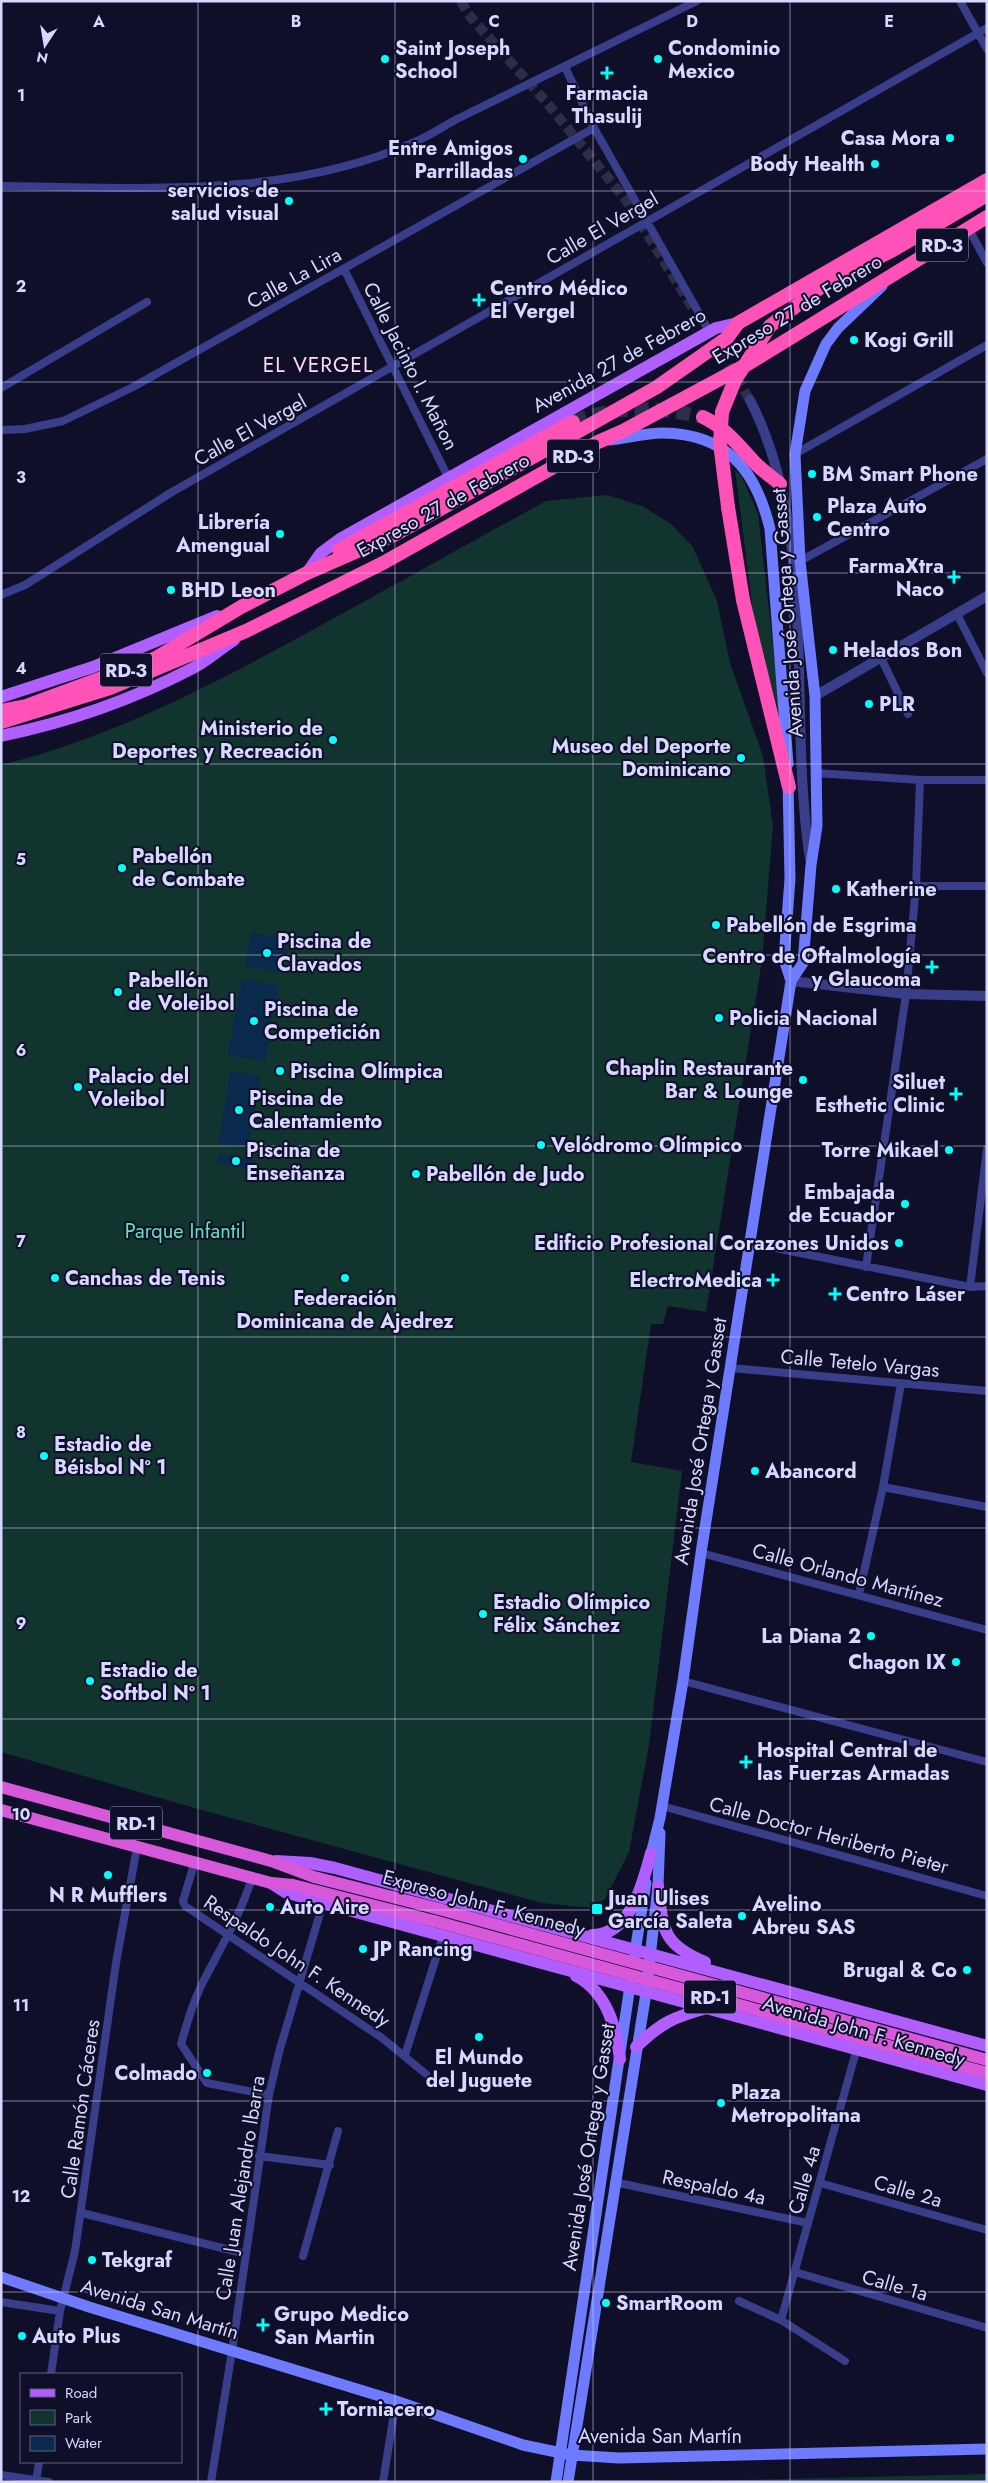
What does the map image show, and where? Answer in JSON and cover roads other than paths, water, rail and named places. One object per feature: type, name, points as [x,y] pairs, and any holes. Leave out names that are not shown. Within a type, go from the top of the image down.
[{"type":"highway","name":"Avenida 27 de Febrero","points":[[738,323],[987,180]]},
{"type":"highway","points":[[789,787],[743,600],[720,443],[722,412],[735,380],[770,326],[821,287],[893,250],[987,195]]},
{"type":"highway","name":"Expreso 27 de Febrero","points":[[1,722],[110,688],[246,631],[383,563],[598,442],[623,431],[746,365],[987,217]]},
{"type":"highway","name":"Expreso 27 de Febrero","points":[[1,711],[26,706],[156,658],[311,568],[396,534],[656,387],[727,338],[738,323]]},
{"type":"highway","points":[[703,417],[713,422],[732,437],[755,463],[780,484]]},
{"type":"highway","points":[[311,568],[573,422]]},
{"type":"highway","name":"Expreso John F. Kennedy","points":[[1,1787],[271,1861],[314,1877],[439,1909],[987,2060]]},
{"type":"highway","name":"Expreso John F. Kennedy","points":[[1,1810],[271,1883],[293,1885],[434,1921],[987,2073]]},
{"type":"main road","name":"Avenida José Ortega y Gasset","points":[[568,2482],[566,2454],[635,1949],[651,1853],[660,1818],[684,1682],[701,1553],[791,980],[803,963],[811,865],[817,826],[816,696],[800,561],[795,454],[805,391],[826,344],[838,328],[896,273]]},
{"type":"main road","name":"Avenida 27 de Febrero","points":[[311,568],[321,552],[380,515],[449,479],[571,407],[709,331],[738,323]]},
{"type":"main road","name":"Avenida José Ortega y Gasset","points":[[598,442],[661,433],[685,434],[710,441],[733,455],[752,478],[761,495],[770,528],[777,595],[789,787],[790,878],[784,959],[791,980]]},
{"type":"main road","name":"RD-3","points":[[2,694],[93,667],[170,634],[241,607]]},
{"type":"main road","name":"RD-3","points":[[1,736],[53,724],[113,704],[194,668],[246,631]]},
{"type":"main road","name":"Avenida José Ortega y Gasset","points":[[556,2482],[566,2454],[646,1993],[658,1886],[660,1818]]},
{"type":"main road","points":[[580,1935],[599,1935],[611,1932],[622,1922],[640,1886],[651,1853]]},
{"type":"main road","name":"Avenida John F. Kennedy","points":[[271,1861],[310,1863],[336,1868],[987,2046]]},
{"type":"main road","name":"Avenida John F. Kennedy","points":[[271,1883],[285,1892],[323,1903],[556,1966],[630,1989],[710,2008],[987,2085]]},
{"type":"main road","points":[[658,1886],[660,1918],[672,1941],[682,1951],[739,1978]]},
{"type":"main road","points":[[523,1957],[537,1954],[594,1968],[601,1966],[607,1958],[606,1951],[602,1946],[544,1931],[530,1921]]},
{"type":"main road","points":[[556,1966],[584,1980],[604,2003],[614,2025],[620,2059]]},
{"type":"main road","points":[[750,2019],[746,2013],[740,2010],[679,1992],[675,1987],[676,1980],[678,1974],[688,1971],[746,1986],[759,1983]]},
{"type":"main road","points":[[636,2047],[656,2028],[666,2022],[710,2008]]},
{"type":"main road","name":"Avenida San Martín","points":[[1,2277],[396,2401],[523,2445],[566,2454],[619,2458],[987,2449]]},
{"type":"street","points":[[1,186],[212,186],[269,182],[325,172],[359,163],[419,140],[457,119],[696,1]]},
{"type":"street","points":[[960,1],[987,49]]},
{"type":"street","name":"Calle El Vergel","points":[[1,595],[25,585],[172,492],[393,368],[645,222],[987,28]]},
{"type":"street","points":[[565,67],[594,128],[645,222],[709,331]]},
{"type":"street","name":"Calle La Lira","points":[[1,430],[25,429],[63,421],[133,387],[594,128]]},
{"type":"street","points":[[969,229],[987,263]]},
{"type":"street","name":"Calle Jacinto I. Mañon","points":[[344,269],[449,479]]},
{"type":"street","points":[[1,388],[147,302]]},
{"type":"street","points":[[795,454],[987,345]]},
{"type":"street","points":[[750,400],[767,438],[780,484],[791,546],[798,652],[805,827],[811,865]]},
{"type":"street","points":[[800,561],[987,459]]},
{"type":"street","points":[[816,696],[987,596]]},
{"type":"street","points":[[957,614],[987,673]]},
{"type":"street","points":[[881,658],[908,714]]},
{"type":"street","points":[[816,773],[920,780],[987,780]]},
{"type":"street","points":[[866,1267],[906,994],[916,886],[920,780]]},
{"type":"street","points":[[916,886],[987,886]]},
{"type":"street","points":[[791,980],[906,994],[987,996]]},
{"type":"street","points":[[970,1287],[987,1149]]},
{"type":"street","points":[[750,1243],[970,1287],[987,1286]]},
{"type":"street","name":"Calle Tetelo Vargas","points":[[730,1368],[987,1391]]},
{"type":"street","points":[[859,1594],[883,1487],[901,1383]]},
{"type":"street","points":[[883,1487],[987,1507]]},
{"type":"street","name":"Calle Orlando Martínez","points":[[701,1553],[987,1630]]},
{"type":"street","points":[[684,1682],[987,1762]]},
{"type":"street","name":"Calle Doctor Heriberto Pieter","points":[[662,1806],[987,1896]]},
{"type":"street","name":"Calle Ramón Cáceres","points":[[51,2373],[60,2311],[70,2278],[82,2213],[116,1963],[137,1847]]},
{"type":"street","name":"Respaldo John F. Kennedy","points":[[195,1861],[183,1901],[185,1906],[405,2055],[426,2074]]},
{"type":"street","points":[[252,1878],[241,1913],[202,1983],[181,2044],[207,2084],[269,2096]]},
{"type":"street","name":"Calle Juan Alejandro lbarra","points":[[210,2482],[232,2350],[269,2096],[299,1982],[323,1903]]},
{"type":"street","points":[[405,2055],[443,1936]]},
{"type":"street","name":"Calle 4a","points":[[781,2320],[858,2048]]},
{"type":"street","points":[[303,2256],[338,2131]]},
{"type":"street","points":[[259,2156],[330,2165]]},
{"type":"street","name":"Respaldo 4a","points":[[614,2182],[808,2223]]},
{"type":"street","name":"Calle 2a","points":[[820,2183],[987,2230]]},
{"type":"street","points":[[82,2213],[246,2254]]},
{"type":"street","name":"Calle 1a","points":[[794,2272],[987,2328]]},
{"type":"street","points":[[739,2301],[781,2320],[845,2361]]},
{"type":"street","points":[[1,2302],[60,2311]]},
{"type":"street","points":[[384,2482],[396,2401]]},
{"type":"street","points":[[36,2481],[39,2463]]},
{"type":"street","points":[[1,2474],[50,2482]]},
{"type":"water","name":"Piscina de Clavados","points":[[251,932],[289,940],[282,973],[245,966]]},
{"type":"water","name":"Piscina de Competición","points":[[242,979],[279,986],[265,1062],[228,1055]]},
{"type":"water","name":"Piscina de Calentamiento","points":[[231,1071],[261,1076],[248,1149],[218,1143]]},
{"type":"water","name":"Piscina de Enseñanza","points":[[218,1153],[255,1160],[253,1170],[216,1163]]},
{"type":"tunnel","points":[[461,1],[468,14],[547,103],[626,200],[694,310]]},
{"type":"tunnel","points":[[704,327],[750,400]]},
{"type":"tunnel","points":[[573,422],[589,416],[638,409],[670,411],[703,417]]},
{"type":"place","name":"Saint Joseph School","points":[[385,59]]},
{"type":"place","name":"Condominio Mexico","points":[[658,59]]},
{"type":"place","name":"Farmacia Thasulij","points":[[607,73]]},
{"type":"place","name":"Casa Mora","points":[[950,138]]},
{"type":"place","name":"Entre Amigos Parrilladas","points":[[523,159]]},
{"type":"place","name":"Body Health","points":[[875,164]]},
{"type":"place","name":"servicios de salud visual","points":[[289,201]]},
{"type":"place","name":"Centro Médico El Vergel","points":[[479,300]]},
{"type":"place","name":"Kogi Grill","points":[[854,340]]},
{"type":"place","name":"BM Smart Phone","points":[[812,474]]},
{"type":"place","name":"Plaza Auto Centro","points":[[817,517]]},
{"type":"place","name":"Librería Amengual","points":[[280,534]]},
{"type":"place","name":"FarmaXtra Naco","points":[[954,577]]},
{"type":"place","name":"BHD Leon","points":[[171,590]]},
{"type":"place","name":"Helados Bon","points":[[833,650]]},
{"type":"place","name":"PLR","points":[[869,704]]},
{"type":"place","name":"Ministerio de Deportes y Recreación","points":[[333,740]]},
{"type":"place","name":"Museo del Deporte Dominicano","points":[[741,758]]},
{"type":"place","name":"Pabellón de Combate","points":[[122,868]]},
{"type":"place","name":"Katherine","points":[[836,889]]},
{"type":"place","name":"Pabellón de Esgrima","points":[[716,925]]},
{"type":"place","name":"Piscina de Clavados","points":[[267,953]]},
{"type":"place","name":"Centro de Oftalmología y Glaucoma","points":[[932,967]]},
{"type":"place","name":"Pabellón de Voleibol","points":[[118,992]]},
{"type":"place","name":"Policia Nacional","points":[[719,1018]]},
{"type":"place","name":"Piscina de Competición","points":[[254,1021]]},
{"type":"place","name":"Piscina Olímpica","points":[[280,1071]]},
{"type":"place","name":"Chaplin Restaurante Bar & Lounge","points":[[803,1080]]},
{"type":"place","name":"Palacio del Voleibol","points":[[78,1087]]},
{"type":"place","name":"Siluet Esthetic Clinic","points":[[956,1094]]},
{"type":"place","name":"Piscina de Calentamiento","points":[[239,1110]]},
{"type":"place","name":"Velódromo Olímpico","points":[[541,1145]]},
{"type":"place","name":"Torre Mikael","points":[[949,1150]]},
{"type":"place","name":"Piscina de Enseñanza","points":[[236,1161]]},
{"type":"place","name":"Pabellón de Judo","points":[[416,1174]]},
{"type":"place","name":"Embajada de Ecuador","points":[[905,1204]]},
{"type":"place","name":"Edificio Profesional Corazones Unidos","points":[[899,1243]]},
{"type":"place","name":"Canchas de Tenis","points":[[55,1278]]},
{"type":"place","name":"Federación Dominicana de Ajedrez","points":[[345,1278]]},
{"type":"place","name":"ElectroMedica","points":[[773,1280]]},
{"type":"place","name":"Centro Láser","points":[[835,1294]]},
{"type":"place","name":"Estadio de Béisbol Nº 1","points":[[44,1456]]},
{"type":"place","name":"Abancord","points":[[755,1471]]},
{"type":"place","name":"Estadio Olímpico Félix Sánchez","points":[[483,1614]]},
{"type":"place","name":"La Diana 2","points":[[871,1636]]},
{"type":"place","name":"Chagon IX","points":[[956,1662]]},
{"type":"place","name":"Estadio de Softbol Nº 1","points":[[90,1681]]},
{"type":"place","name":"Hospital Central de las Fuerzas Armadas","points":[[746,1762]]},
{"type":"place","name":"N R Mufflers","points":[[108,1875]]},
{"type":"place","name":"Auto Aire","points":[[270,1907]]},
{"type":"place","name":"Juan Ulises García Saleta","points":[[597,1909]]},
{"type":"place","name":"Avelino Abreu SAS","points":[[742,1916]]},
{"type":"place","name":"JP Rancing","points":[[363,1949]]},
{"type":"place","name":"Brugal & Co","points":[[967,1970]]},
{"type":"place","name":"El Mundo del Juguete","points":[[479,2037]]},
{"type":"place","name":"Colmado","points":[[207,2073]]},
{"type":"place","name":"Plaza Metropolitana","points":[[721,2103]]},
{"type":"place","name":"Tekgraf","points":[[92,2260]]},
{"type":"place","name":"SmartRoom","points":[[606,2303]]},
{"type":"place","name":"Grupo Medico San Martin","points":[[263,2325]]},
{"type":"place","name":"Auto Plus","points":[[22,2336]]},
{"type":"place","name":"Torniacero","points":[[326,2409]]},
{"type":"district","name":"EL VERGEL","points":[[318,365]]},
{"type":"park label","name":"Parque Infantil","points":[[185,1231]]}]
